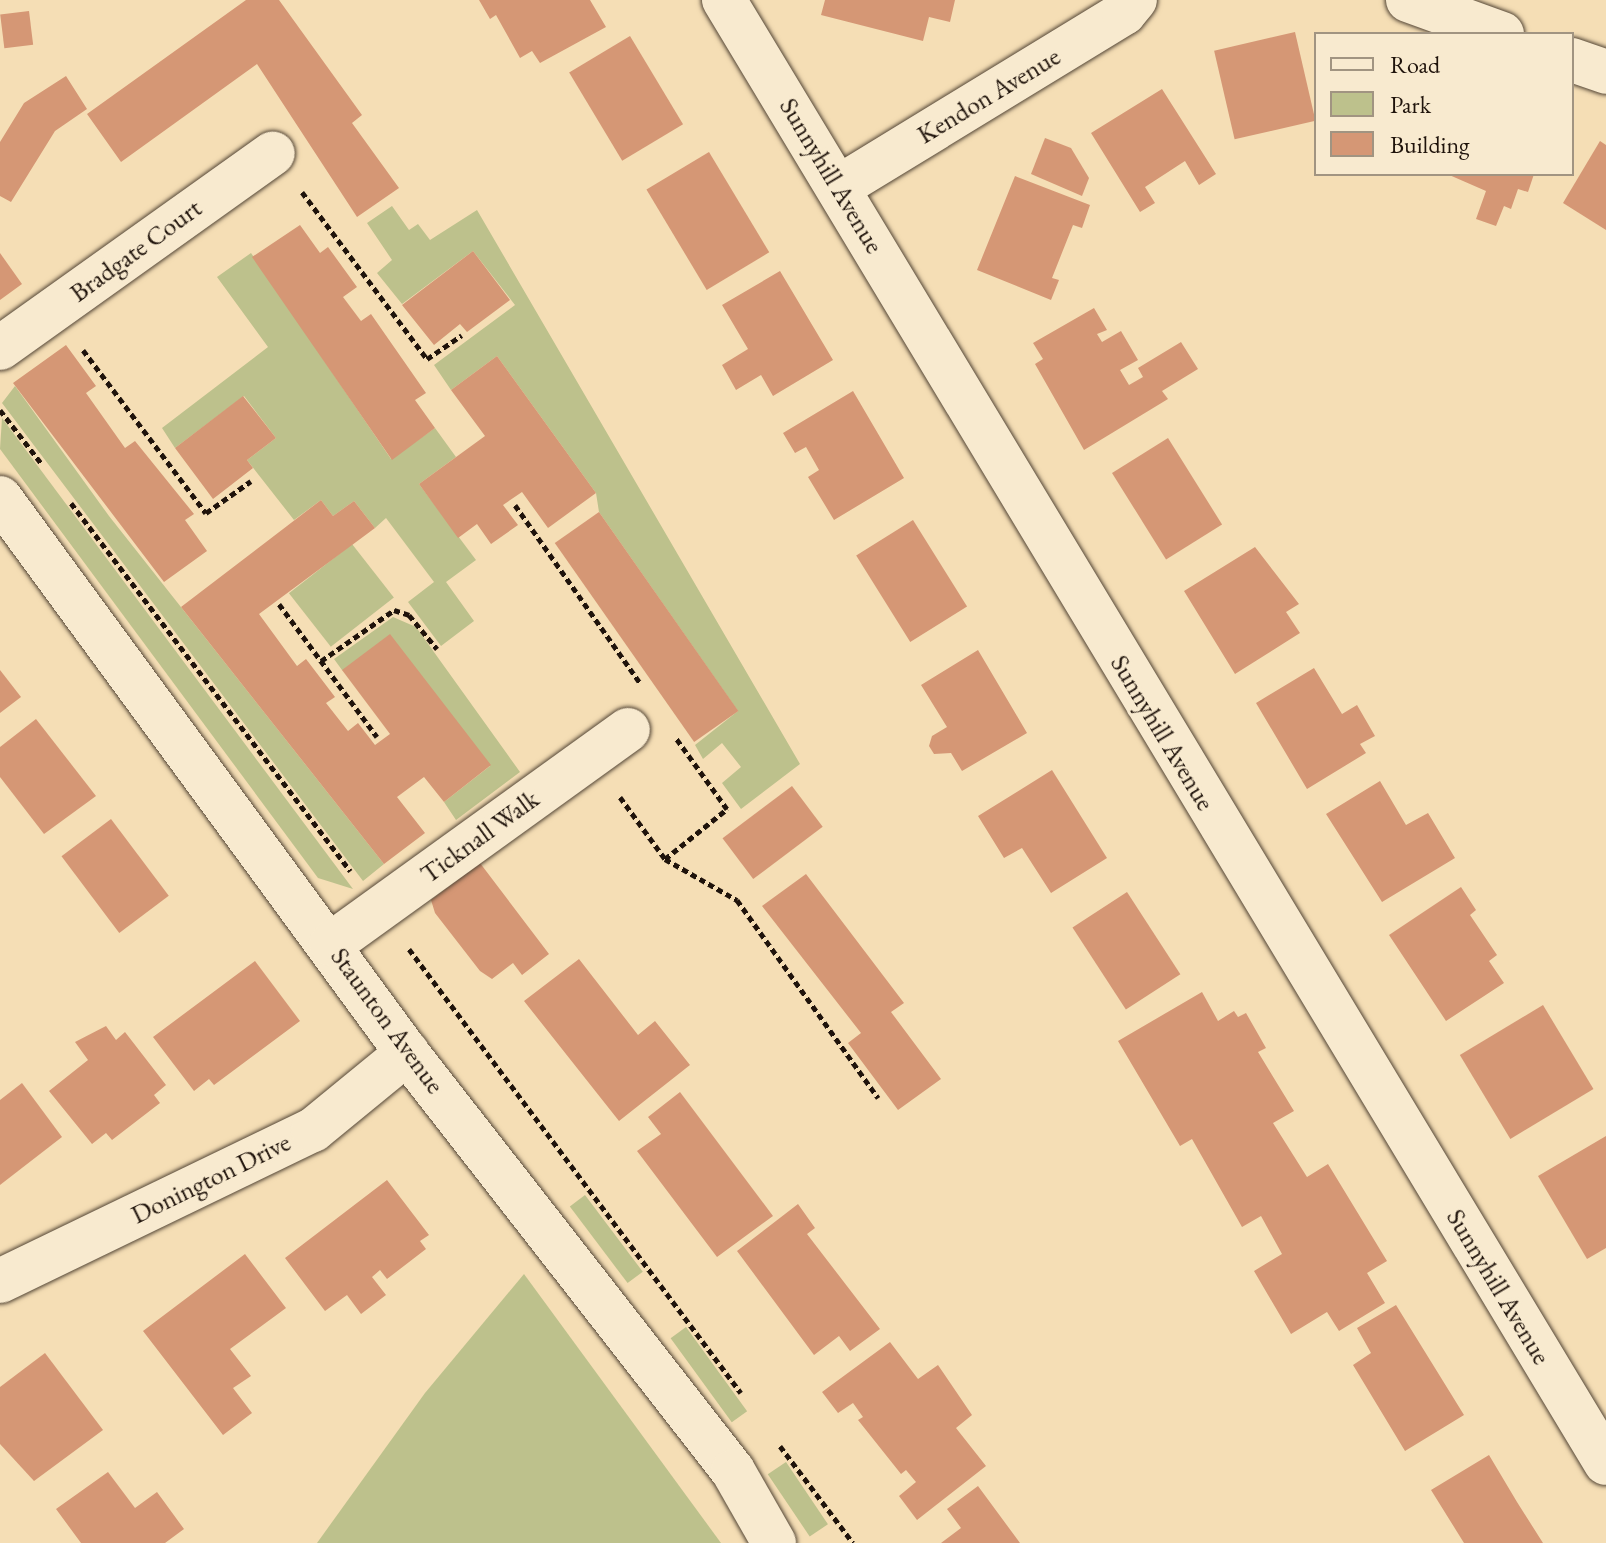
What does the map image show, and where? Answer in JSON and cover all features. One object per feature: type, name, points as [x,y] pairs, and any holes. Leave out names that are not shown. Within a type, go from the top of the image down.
[{"type":"street","name":"Sunnyhill Avenue","points":[[724,0],[839,187],[1243,870],[1606,1463]]},
{"type":"street","name":"Kendon Avenue","points":[[839,187],[1124,13],[1135,0]]},
{"type":"street","points":[[1408,0],[1496,32]]},
{"type":"street","points":[[1574,61],[1606,72]]},
{"type":"street","name":"Bradgate Court","points":[[0,348],[273,153]]},
{"type":"street","name":"Staunton Avenue","points":[[0,498],[331,944],[407,1053],[733,1471],[774,1543]]},
{"type":"street","name":"Ticknall Walk","points":[[331,944],[628,730]]},
{"type":"street","name":"Donington Drive","points":[[0,1281],[313,1130],[407,1053]]},
{"type":"path","points":[[273,153],[427,359],[462,335]]},
{"type":"path","points":[[53,311],[206,513],[251,481]]},
{"type":"path","points":[[0,410],[47,472]]},
{"type":"path","points":[[66,497],[749,1404]]},
{"type":"path","points":[[279,604],[377,737]]},
{"type":"path","points":[[321,661],[394,610],[409,615],[437,649]]},
{"type":"path","points":[[591,757],[665,859],[737,900],[878,1098]]},
{"type":"path","points":[[777,1442],[853,1543]]},
{"type":"green space","points":[[392,206],[409,230],[418,224],[430,240],[477,210],[800,764],[741,809],[722,783],[741,767],[722,743],[703,759],[695,745],[738,711],[599,512],[596,493],[497,356],[451,390],[434,365],[515,305],[473,251],[402,304],[377,273],[392,260],[367,223]]},
{"type":"green space","points":[[251,253],[391,459],[435,428],[456,457],[419,484],[476,560],[446,582],[474,621],[441,646],[408,602],[434,582],[386,518],[375,528],[354,501],[333,516],[321,500],[294,520],[247,460],[276,438],[244,396],[175,448],[162,428],[268,347],[217,277]]},
{"type":"green space","points":[[15,386],[109,516],[384,864],[363,881],[2,403]]},
{"type":"green space","points":[[2,418],[353,889],[318,878],[0,449]]},
{"type":"green space","points":[[352,544],[394,598],[331,647],[289,593]]},
{"type":"green space","points":[[393,617],[416,627],[520,772],[456,820],[444,802],[490,766],[342,670],[334,659]]},
{"type":"green space","points":[[585,1195],[643,1272],[628,1283],[570,1206]]},
{"type":"green space","points":[[524,1274],[721,1543],[317,1543],[425,1393]]},
{"type":"green space","points":[[686,1327],[747,1411],[732,1422],[671,1338]]},
{"type":"green space","points":[[786,1462],[828,1524],[810,1536],[768,1474]]},
{"type":"building","points":[[246,0],[279,0],[362,115],[352,123],[399,188],[357,217],[257,64],[121,162],[87,114]]},
{"type":"building","points":[[479,0],[590,0],[606,27],[540,63],[532,51],[520,58],[496,15],[490,19]]},
{"type":"building","points":[[825,0],[955,0],[950,22],[929,17],[923,41],[821,15]]},
{"type":"building","points":[[29,11],[33,45],[4,48],[0,15]]},
{"type":"building","points":[[1295,32],[1314,121],[1235,139],[1214,51]]},
{"type":"building","points":[[630,36],[683,124],[622,161],[569,73]]},
{"type":"building","points":[[66,76],[87,109],[55,131],[11,202],[0,196],[0,142],[24,103]]},
{"type":"building","points":[[1162,89],[1216,174],[1199,185],[1185,161],[1145,187],[1155,203],[1140,212],[1091,133]]},
{"type":"building","points":[[1045,138],[1071,148],[1089,178],[1082,196],[1031,174]]},
{"type":"building","points":[[1600,141],[1606,145],[1606,230],[1563,203]]},
{"type":"building","points":[[709,152],[769,252],[707,290],[646,190]]},
{"type":"building","points":[[1015,176],[1090,205],[1082,228],[1073,225],[1052,278],[1059,280],[1051,300],[977,270]]},
{"type":"building","points":[[1452,176],[1533,176],[1528,192],[1518,189],[1511,209],[1504,206],[1496,226],[1476,219],[1486,191]]},
{"type":"building","points":[[300,225],[320,253],[328,247],[357,287],[343,297],[361,321],[371,314],[426,393],[415,400],[435,428],[392,460],[252,257]]},
{"type":"building","points":[[473,251],[510,300],[467,332],[460,324],[434,345],[402,305]]},
{"type":"building","points":[[0,253],[22,284],[0,300]]},
{"type":"building","points":[[780,271],[833,360],[773,396],[761,375],[736,390],[722,365],[748,349],[722,305]]},
{"type":"building","points":[[1094,308],[1107,330],[1097,334],[1102,342],[1121,331],[1138,360],[1120,370],[1129,385],[1143,377],[1138,368],[1181,342],[1198,369],[1162,391],[1168,399],[1084,450],[1035,364],[1043,359],[1033,343]]},
{"type":"building","points":[[66,345],[96,386],[86,393],[125,448],[135,441],[194,514],[185,520],[207,551],[164,582],[13,383]]},
{"type":"building","points":[[497,356],[596,493],[548,528],[522,492],[503,505],[518,525],[491,544],[477,524],[458,538],[419,484],[485,436],[451,390]]},
{"type":"building","points":[[853,391],[904,478],[834,520],[808,477],[819,470],[806,447],[795,453],[783,433]]},
{"type":"building","points":[[243,396],[276,438],[247,460],[253,468],[213,499],[175,448]]},
{"type":"building","points":[[1168,438],[1222,525],[1166,559],[1112,473]]},
{"type":"building","points":[[321,500],[333,516],[354,501],[375,528],[259,614],[297,666],[306,659],[335,697],[326,703],[348,731],[358,723],[375,745],[390,734],[342,670],[390,634],[491,765],[444,802],[424,777],[397,797],[425,833],[384,864],[181,607]]},
{"type":"building","points":[[599,512],[738,711],[694,742],[555,543]]},
{"type":"building","points":[[913,520],[967,607],[910,642],[856,556]]},
{"type":"building","points":[[1255,547],[1299,604],[1286,612],[1300,633],[1235,674],[1184,591]]},
{"type":"building","points":[[978,650],[1027,733],[962,771],[951,753],[934,754],[929,746],[932,736],[947,727],[921,685]]},
{"type":"building","points":[[1314,668],[1342,714],[1357,705],[1375,736],[1360,744],[1366,753],[1307,789],[1256,703]]},
{"type":"building","points":[[0,670],[21,697],[0,713]]},
{"type":"building","points":[[36,719],[96,796],[44,834],[0,777],[0,747]]},
{"type":"building","points":[[1052,770],[1107,858],[1051,893],[1022,848],[1004,858],[978,816]]},
{"type":"building","points":[[1380,781],[1406,825],[1428,813],[1455,858],[1382,902],[1326,814]]},
{"type":"building","points":[[792,786],[823,827],[753,879],[723,838]]},
{"type":"building","points":[[111,819],[169,896],[119,933],[61,856]]},
{"type":"building","points":[[480,863],[549,954],[522,975],[513,963],[492,979],[480,971],[435,913],[431,900]]},
{"type":"building","points":[[806,874],[904,1003],[891,1012],[941,1079],[898,1110],[848,1043],[861,1033],[762,906]]},
{"type":"building","points":[[1461,887],[1476,910],[1470,915],[1497,955],[1489,961],[1504,983],[1446,1021],[1389,935]]},
{"type":"building","points":[[1127,892],[1180,974],[1126,1010],[1072,927]]},
{"type":"building","points":[[579,959],[638,1035],[655,1021],[690,1065],[619,1121],[524,1001]]},
{"type":"building","points":[[255,961],[300,1021],[214,1085],[209,1079],[194,1091],[153,1037]]},
{"type":"building","points":[[1202,992],[1218,1021],[1234,1011],[1238,1017],[1246,1013],[1266,1048],[1258,1052],[1294,1111],[1273,1123],[1307,1177],[1328,1164],[1387,1261],[1367,1273],[1385,1303],[1339,1331],[1327,1312],[1291,1334],[1254,1271],[1282,1254],[1261,1216],[1242,1227],[1192,1139],[1180,1146],[1118,1041]]},
{"type":"building","points":[[1543,1005],[1593,1089],[1510,1139],[1460,1055]]},
{"type":"building","points":[[106,1026],[116,1040],[125,1032],[166,1085],[154,1095],[160,1103],[112,1140],[106,1133],[92,1144],[49,1091],[88,1060],[75,1042]]},
{"type":"building","points":[[22,1083],[62,1137],[0,1185],[0,1100]]},
{"type":"building","points":[[680,1092],[773,1216],[717,1257],[637,1151],[661,1134],[648,1117]]},
{"type":"building","points":[[1606,1136],[1606,1248],[1587,1259],[1538,1176]]},
{"type":"building","points":[[387,1180],[429,1235],[420,1241],[426,1249],[387,1279],[380,1270],[372,1277],[386,1295],[361,1314],[347,1295],[325,1311],[285,1258]]},
{"type":"building","points":[[798,1204],[815,1228],[807,1234],[880,1329],[850,1351],[839,1336],[814,1355],[737,1251]]},
{"type":"building","points":[[245,1254],[286,1308],[230,1349],[251,1376],[233,1388],[252,1413],[223,1435],[143,1331]]},
{"type":"building","points":[[1396,1305],[1464,1415],[1405,1451],[1353,1365],[1371,1353],[1357,1328]]},
{"type":"building","points":[[890,1342],[918,1379],[938,1365],[972,1415],[956,1428],[986,1466],[917,1520],[899,1496],[916,1482],[906,1470],[901,1474],[858,1420],[863,1417],[853,1403],[838,1413],[822,1392]]},
{"type":"building","points":[[45,1353],[103,1430],[34,1481],[0,1444],[0,1387]]},
{"type":"building","points":[[1489,1455],[1543,1543],[1464,1543],[1431,1490]]},
{"type":"building","points":[[108,1472],[135,1508],[157,1492],[184,1529],[165,1543],[81,1543],[56,1509]]},
{"type":"building","points":[[978,1486],[1020,1543],[941,1543],[961,1528],[947,1509]]}]
